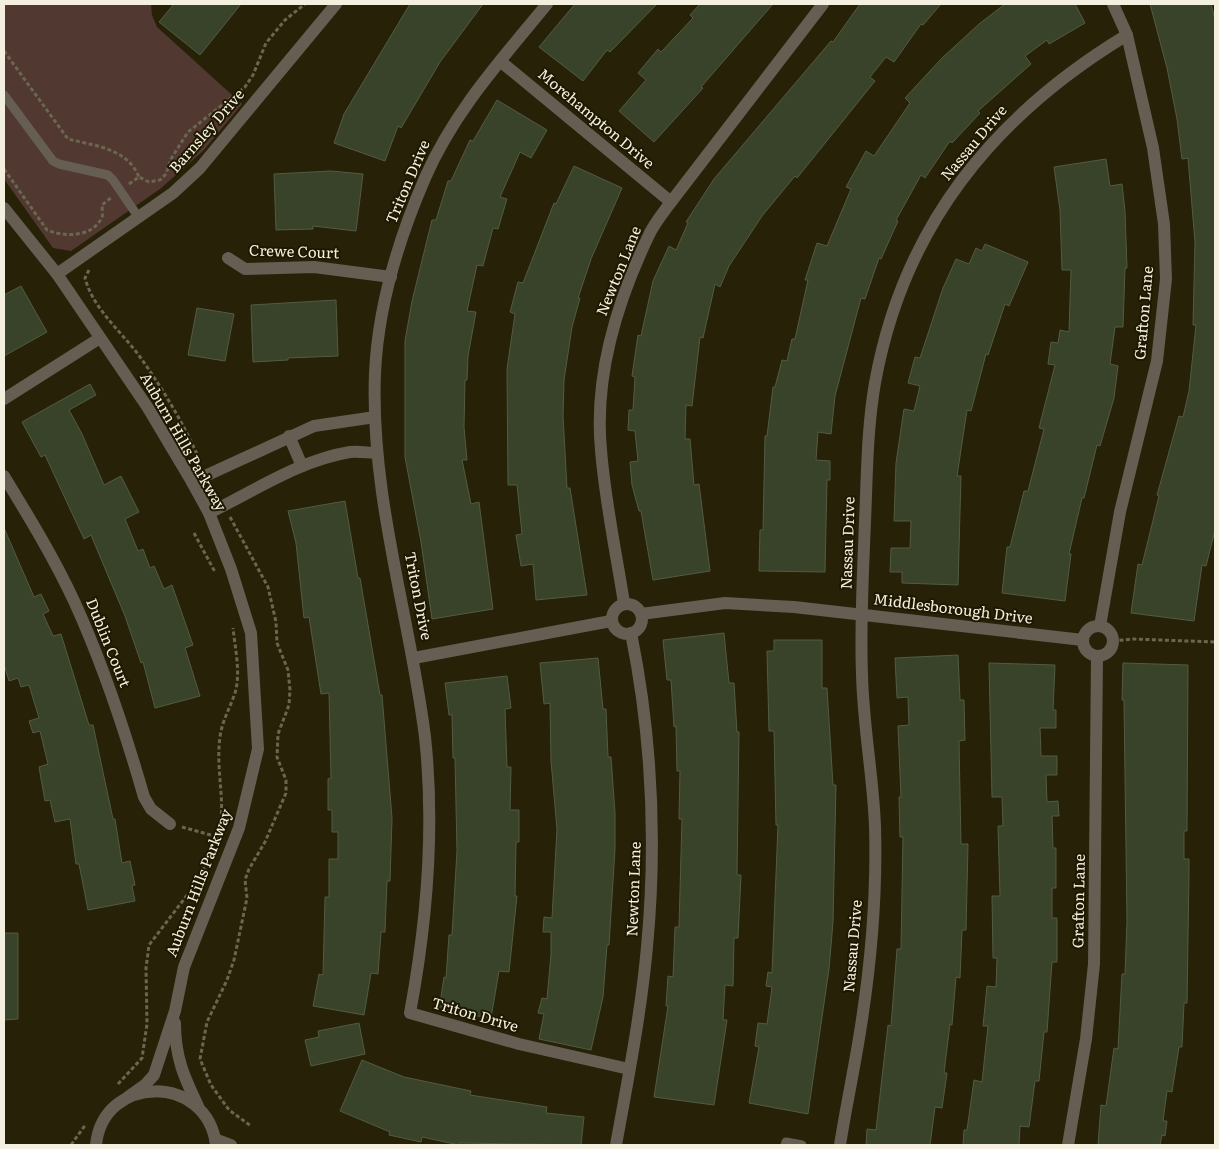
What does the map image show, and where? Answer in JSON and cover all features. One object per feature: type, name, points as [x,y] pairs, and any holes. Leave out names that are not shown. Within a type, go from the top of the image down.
[{"type":"street","name":"Barnsley Drive","points":[[56,274],[173,193],[200,168],[336,4]]},
{"type":"street","name":"Triton Drive","points":[[547,4],[466,103],[440,148],[412,209],[391,277],[378,344],[375,418],[377,453],[383,501],[414,658],[425,740],[429,857],[423,935],[410,1013],[519,1044],[629,1069]]},
{"type":"street","name":"Newton Lane","points":[[624,603],[601,448],[601,389],[622,301],[648,235],[670,202],[823,4]]},
{"type":"street","name":"Grafton Lane","points":[[1100,626],[1120,512],[1157,361],[1164,306],[1165,252],[1160,186],[1146,110],[1127,36],[1113,4]]},
{"type":"street","name":"Nassau Drive","points":[[840,1145],[861,1029],[872,927],[875,825],[862,676],[861,614],[872,407],[881,356],[910,270],[942,208],[990,144],[1011,122],[1056,82],[1127,36]]},
{"type":"street","name":"Morehampton Drive","points":[[500,61],[670,202]]},
{"type":"street","name":"Auburn Hills Parkway","points":[[4,208],[56,274],[100,338],[148,408],[192,482],[209,513],[231,569],[251,633],[258,748],[240,828],[184,967],[175,1011],[154,1075],[145,1085],[114,1107],[103,1120],[96,1145]]},
{"type":"street","name":"Crewe Court","points":[[228,258],[245,269],[314,267],[391,277]]},
{"type":"street","points":[[4,399],[100,338]]},
{"type":"street","points":[[192,482],[314,426],[375,418]]},
{"type":"street","points":[[289,436],[302,466]]},
{"type":"street","points":[[209,513],[302,466],[352,452],[377,453]]},
{"type":"street","name":"Dublin Court","points":[[4,476],[46,546],[84,624],[120,720],[144,798],[151,809],[170,824]]},
{"type":"street","points":[[624,603],[633,604],[641,614],[639,628],[631,633],[626,634],[616,630],[611,621],[613,612],[624,603]]},
{"type":"street","name":"Middlesborough Drive","points":[[641,614],[725,603],[861,614],[1083,640]]},
{"type":"street","points":[[414,658],[611,621]]},
{"type":"street","points":[[1100,626],[1110,632],[1113,641],[1107,654],[1097,656],[1087,652],[1083,640],[1088,629],[1100,626]]},
{"type":"street","name":"Newton Lane","points":[[616,1145],[647,948],[652,860],[652,817],[647,729],[642,685],[631,633]]},
{"type":"street","name":"Grafton Lane","points":[[1068,1145],[1086,1039],[1094,964],[1097,656]]},
{"type":"street","name":"Auburn Hills Parkway","points":[[175,1011],[175,1044],[180,1069],[199,1108],[210,1124],[216,1142]]},
{"type":"street","points":[[128,1097],[145,1091],[167,1092],[182,1096],[199,1108]]},
{"type":"street","points":[[216,1142],[231,1145]]},
{"type":"lane","points":[[4,95],[53,161],[59,164],[102,172],[113,180],[139,218]]},
{"type":"lane","points":[[786,1145],[786,1142],[802,1145]]},
{"type":"path","points":[[4,51],[68,140],[116,151],[135,167],[139,177],[149,182],[160,180],[166,174],[171,160],[188,132],[245,87],[254,75],[266,43],[285,20],[305,4]]},
{"type":"path","points":[[4,169],[47,230],[58,235],[86,232],[92,229],[102,217],[102,205],[139,177]]},
{"type":"path","points":[[90,268],[85,278],[87,286],[101,309],[141,358],[175,410],[200,460]]},
{"type":"path","points":[[194,533],[218,577]]},
{"type":"path","points":[[216,844],[223,819],[219,771],[220,737],[224,717],[235,692],[237,668],[232,623]]},
{"type":"path","points":[[1113,641],[1133,639],[1215,642]]},
{"type":"path","points":[[170,824],[218,837]]},
{"type":"path","points":[[116,1087],[142,1058],[147,1024],[146,968],[149,945],[191,890],[213,852]]},
{"type":"path","points":[[70,1145],[90,1116]]},
{"type":"shaded area","points":[[4,4],[151,4],[152,15],[157,27],[242,104],[203,151],[160,189],[71,251],[53,248],[4,179]]},
{"type":"building","points":[[174,4],[241,4],[200,55],[159,22]]},
{"type":"building","points":[[410,4],[483,4],[440,62],[401,128],[398,126],[385,161],[334,143],[344,114]]},
{"type":"building","points":[[575,4],[657,4],[610,52],[607,50],[583,81],[539,47]]},
{"type":"building","points":[[700,4],[773,4],[701,87],[703,88],[654,142],[619,111],[646,80],[638,73],[658,49],[661,52],[693,18],[690,15]]},
{"type":"building","points":[[860,4],[941,4],[923,25],[921,24],[894,62],[886,57],[870,77],[875,81],[797,178],[795,176],[762,216],[729,266],[720,287],[715,284],[703,338],[700,337],[692,406],[686,405],[685,439],[690,439],[694,485],[699,484],[710,571],[653,580],[641,511],[639,511],[632,485],[630,462],[638,461],[635,431],[628,430],[629,410],[633,410],[635,377],[632,376],[638,335],[641,336],[653,281],[669,246],[676,250],[688,223],[686,222],[714,179],[831,41],[833,42]]},
{"type":"building","points":[[1005,4],[1075,4],[1085,23],[1049,44],[1047,40],[1025,56],[1031,64],[978,111],[980,113],[952,143],[950,141],[925,178],[921,175],[896,220],[898,221],[881,259],[879,258],[865,299],[861,298],[835,396],[831,434],[818,432],[816,460],[830,461],[830,480],[827,480],[825,572],[759,571],[760,530],[763,530],[765,436],[767,436],[773,387],[775,387],[782,360],[787,361],[792,339],[795,339],[808,280],[805,280],[817,243],[827,246],[851,189],[846,187],[866,151],[874,156],[910,103],[905,98],[942,58],[979,24]]},
{"type":"building","points":[[1150,4],[1211,4],[1215,20],[1215,530],[1206,566],[1202,565],[1194,621],[1131,613],[1138,564],[1142,565],[1159,496],[1157,495],[1179,416],[1183,417],[1189,391],[1196,325],[1193,325],[1195,242],[1188,158],[1182,159],[1177,119],[1167,68]]},
{"type":"building","points":[[497,100],[547,130],[531,158],[520,152],[500,197],[507,199],[498,229],[493,228],[483,266],[477,265],[467,311],[476,312],[468,356],[467,380],[465,380],[464,427],[467,460],[462,460],[471,504],[479,502],[493,609],[432,619],[421,542],[405,457],[405,341],[412,301],[432,220],[436,220],[448,181],[451,181],[470,140],[473,141]]},
{"type":"building","points":[[1106,159],[1110,186],[1122,184],[1127,268],[1125,268],[1123,327],[1115,327],[1110,364],[1118,366],[1114,398],[1100,446],[1097,445],[1084,498],[1082,498],[1069,554],[1071,554],[1065,601],[1002,593],[1007,547],[1010,547],[1024,491],[1028,491],[1044,429],[1039,428],[1055,365],[1048,364],[1051,342],[1058,343],[1060,330],[1069,332],[1071,270],[1062,270],[1060,210],[1054,167]]},
{"type":"building","points":[[574,166],[622,188],[591,259],[578,298],[580,298],[572,327],[564,380],[563,416],[567,488],[570,488],[587,595],[536,600],[533,564],[521,566],[516,535],[522,534],[517,485],[508,485],[507,369],[515,314],[510,312],[518,282],[523,283],[554,203],[556,204]]},
{"type":"building","points":[[331,171],[363,174],[356,231],[313,226],[313,229],[276,230],[274,174]]},
{"type":"building","points":[[985,244],[1028,262],[1009,306],[1005,304],[988,355],[986,354],[971,411],[967,410],[957,476],[961,476],[958,585],[902,583],[902,572],[890,572],[891,548],[910,548],[911,521],[894,521],[896,463],[904,409],[914,411],[920,386],[908,383],[915,357],[920,358],[943,288],[956,259],[969,264],[976,248],[982,251]]},
{"type":"building","points":[[21,286],[47,332],[4,356],[4,295]]},
{"type":"building","points":[[336,300],[338,356],[288,358],[288,360],[253,362],[251,305]]},
{"type":"building","points":[[197,308],[234,314],[225,361],[188,355]]},
{"type":"building","points":[[90,384],[96,395],[69,410],[82,434],[104,485],[121,476],[139,512],[125,519],[138,551],[143,549],[150,568],[154,566],[164,589],[172,585],[193,645],[185,648],[200,696],[155,708],[143,662],[141,663],[125,616],[91,535],[84,539],[45,455],[41,457],[22,422]]},
{"type":"building","points":[[345,501],[380,695],[382,695],[392,818],[390,881],[387,881],[385,932],[381,932],[378,974],[371,973],[364,1015],[313,1006],[319,974],[323,975],[325,897],[329,897],[329,859],[338,859],[338,832],[332,832],[332,810],[328,810],[328,779],[331,778],[329,693],[321,694],[309,617],[304,618],[296,543],[288,511]]},
{"type":"building","points":[[4,528],[34,597],[41,594],[49,611],[43,614],[53,636],[61,634],[89,725],[93,725],[113,819],[115,819],[122,863],[130,861],[135,885],[132,886],[135,901],[88,910],[79,864],[76,864],[70,819],[55,822],[50,800],[45,801],[39,767],[48,764],[40,731],[33,733],[29,721],[39,718],[29,685],[21,687],[18,678],[9,681],[4,664]]},
{"type":"building","points":[[724,633],[729,683],[734,683],[737,732],[739,732],[737,875],[741,875],[738,938],[734,938],[733,986],[725,985],[723,1020],[727,1020],[714,1105],[654,1097],[668,1006],[666,1006],[668,976],[673,977],[675,927],[679,927],[682,819],[679,819],[680,771],[677,771],[676,726],[674,727],[671,680],[667,680],[663,640]]},
{"type":"building","points":[[774,640],[822,640],[822,688],[827,688],[833,785],[836,785],[833,922],[829,969],[808,1114],[749,1103],[759,1047],[755,1046],[758,1023],[767,1024],[772,987],[766,986],[768,972],[772,973],[778,825],[776,825],[774,731],[769,731],[767,651],[774,651]]},
{"type":"building","points":[[958,655],[960,700],[964,700],[965,740],[959,741],[961,844],[968,844],[966,930],[962,930],[960,978],[956,977],[952,1025],[950,1024],[944,1073],[947,1073],[942,1108],[935,1107],[930,1145],[866,1145],[867,1129],[876,1130],[888,1025],[891,1026],[897,949],[901,949],[903,837],[900,837],[899,797],[901,797],[898,726],[909,725],[908,697],[897,698],[895,658]]},
{"type":"building","points":[[598,658],[603,709],[606,709],[608,757],[611,757],[615,813],[615,849],[609,945],[607,945],[603,997],[591,1050],[539,1039],[544,1014],[538,1013],[542,998],[547,999],[551,954],[551,932],[543,932],[544,917],[552,918],[557,829],[551,761],[550,703],[544,704],[540,663]]},
{"type":"building","points":[[989,663],[1055,665],[1053,710],[1056,710],[1056,728],[1040,728],[1041,756],[1057,756],[1057,775],[1046,775],[1047,802],[1058,801],[1059,816],[1052,816],[1053,848],[1056,848],[1056,888],[1052,888],[1052,918],[1057,918],[1057,962],[1052,962],[1047,1032],[1044,1032],[1039,1081],[1035,1081],[1029,1127],[1020,1126],[1019,1145],[963,1145],[964,1130],[967,1130],[974,1080],[982,1082],[988,1026],[983,1026],[987,986],[996,987],[997,958],[993,958],[992,896],[1000,896],[998,826],[1003,826],[1002,797],[992,797]]},
{"type":"building","points":[[1123,663],[1188,665],[1187,831],[1184,831],[1184,859],[1189,859],[1187,1003],[1184,1003],[1182,1047],[1179,1047],[1172,1092],[1167,1091],[1163,1121],[1167,1121],[1165,1136],[1162,1135],[1160,1145],[1098,1145],[1101,1105],[1106,1106],[1114,1048],[1118,1049],[1122,974],[1125,974],[1127,922],[1124,700],[1122,700]]},
{"type":"building","points":[[507,676],[511,708],[505,709],[507,767],[511,767],[510,810],[519,810],[519,842],[516,842],[515,896],[517,896],[509,972],[499,971],[491,1018],[439,1010],[444,977],[446,978],[449,935],[452,935],[457,851],[452,715],[449,715],[445,683]]},
{"type":"building","points":[[4,933],[18,933],[18,1019],[4,1020]]},
{"type":"building","points":[[359,1023],[365,1054],[311,1066],[305,1040],[319,1037],[318,1031]]},
{"type":"building","points":[[362,1060],[404,1077],[471,1091],[470,1095],[547,1107],[546,1113],[584,1117],[581,1145],[459,1143],[459,1145],[422,1137],[421,1142],[389,1135],[390,1132],[340,1111]]}]
